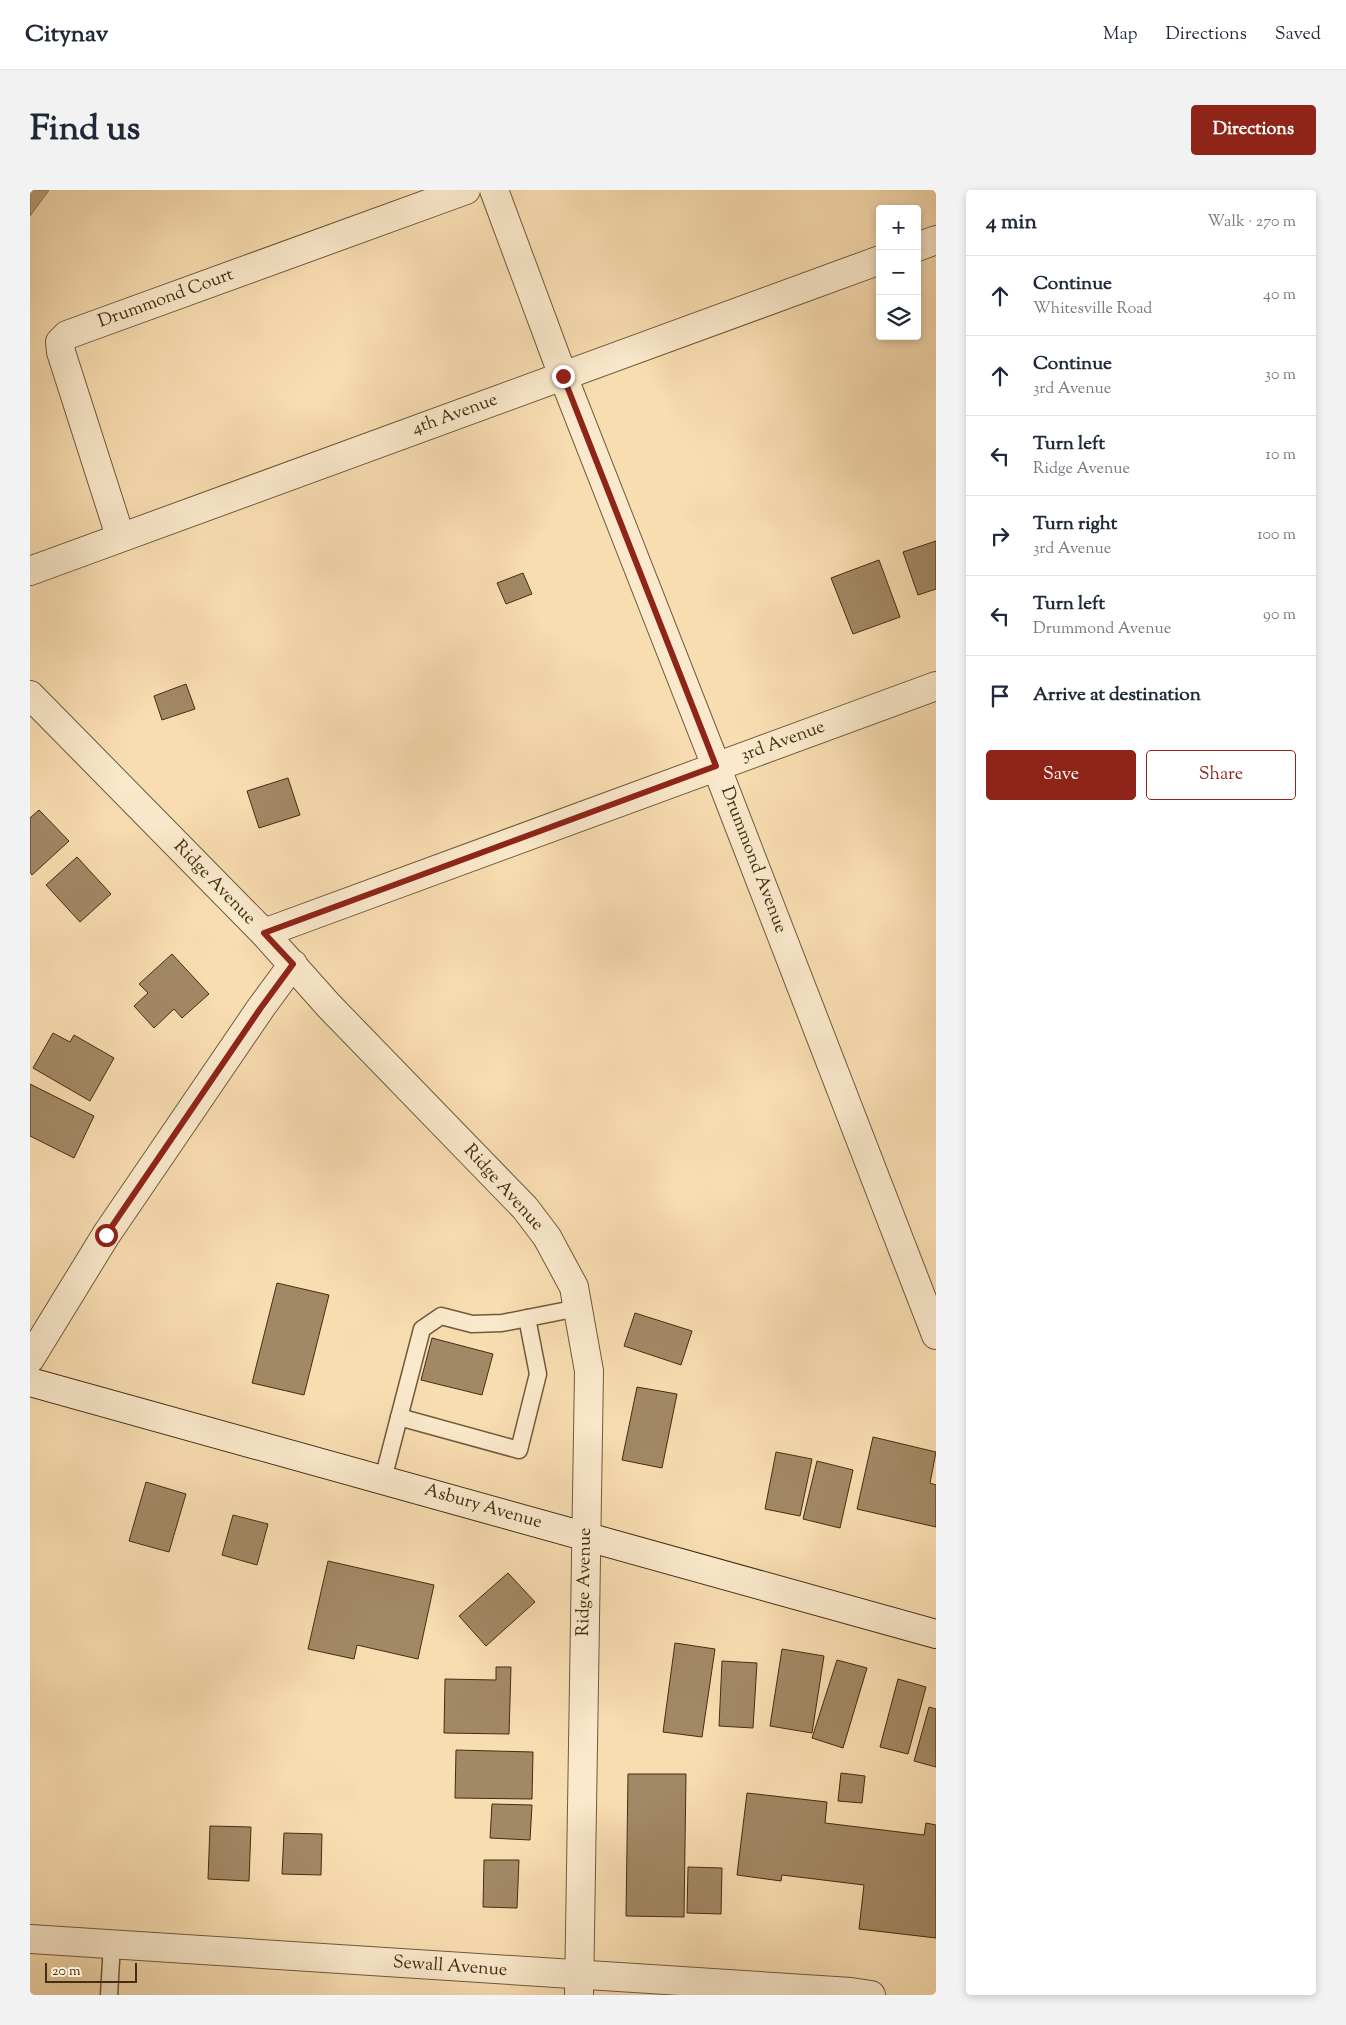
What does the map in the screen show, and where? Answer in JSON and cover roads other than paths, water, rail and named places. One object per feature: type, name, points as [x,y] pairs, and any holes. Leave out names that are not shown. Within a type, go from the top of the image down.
[{"type":"street","name":"Drummond Court","points":[[120,536],[61,352],[60,342],[66,335],[466,190]]},
{"type":"street","name":"Drummond Avenue","points":[[494,190],[563,376],[936,1335]]},
{"type":"street","points":[[921,245],[936,240]]},
{"type":"street","name":"4th Avenue","points":[[30,571],[120,536],[876,261]]},
{"type":"street","name":"3rd Avenue","points":[[264,933],[936,686]]},
{"type":"street","name":"Ridge Avenue","points":[[30,695],[264,933],[329,1006],[524,1208],[547,1236],[574,1287],[589,1372],[579,1985]]},
{"type":"street","points":[[30,1359],[106,1235],[204,1090],[293,964]]},
{"type":"street","name":"Asbury Avenue","points":[[30,1382],[936,1634]]},
{"type":"street","name":"Sewall Avenue","points":[[30,1939],[112,1944],[579,1985],[851,1992],[871,1995]]},
{"type":"lane","points":[[383,1479],[422,1328],[441,1316],[472,1324],[502,1323],[578,1308]]},
{"type":"lane","points":[[399,1418],[519,1450],[538,1374],[527,1318]]},
{"type":"lane","points":[[109,1995],[112,1944]]}]
